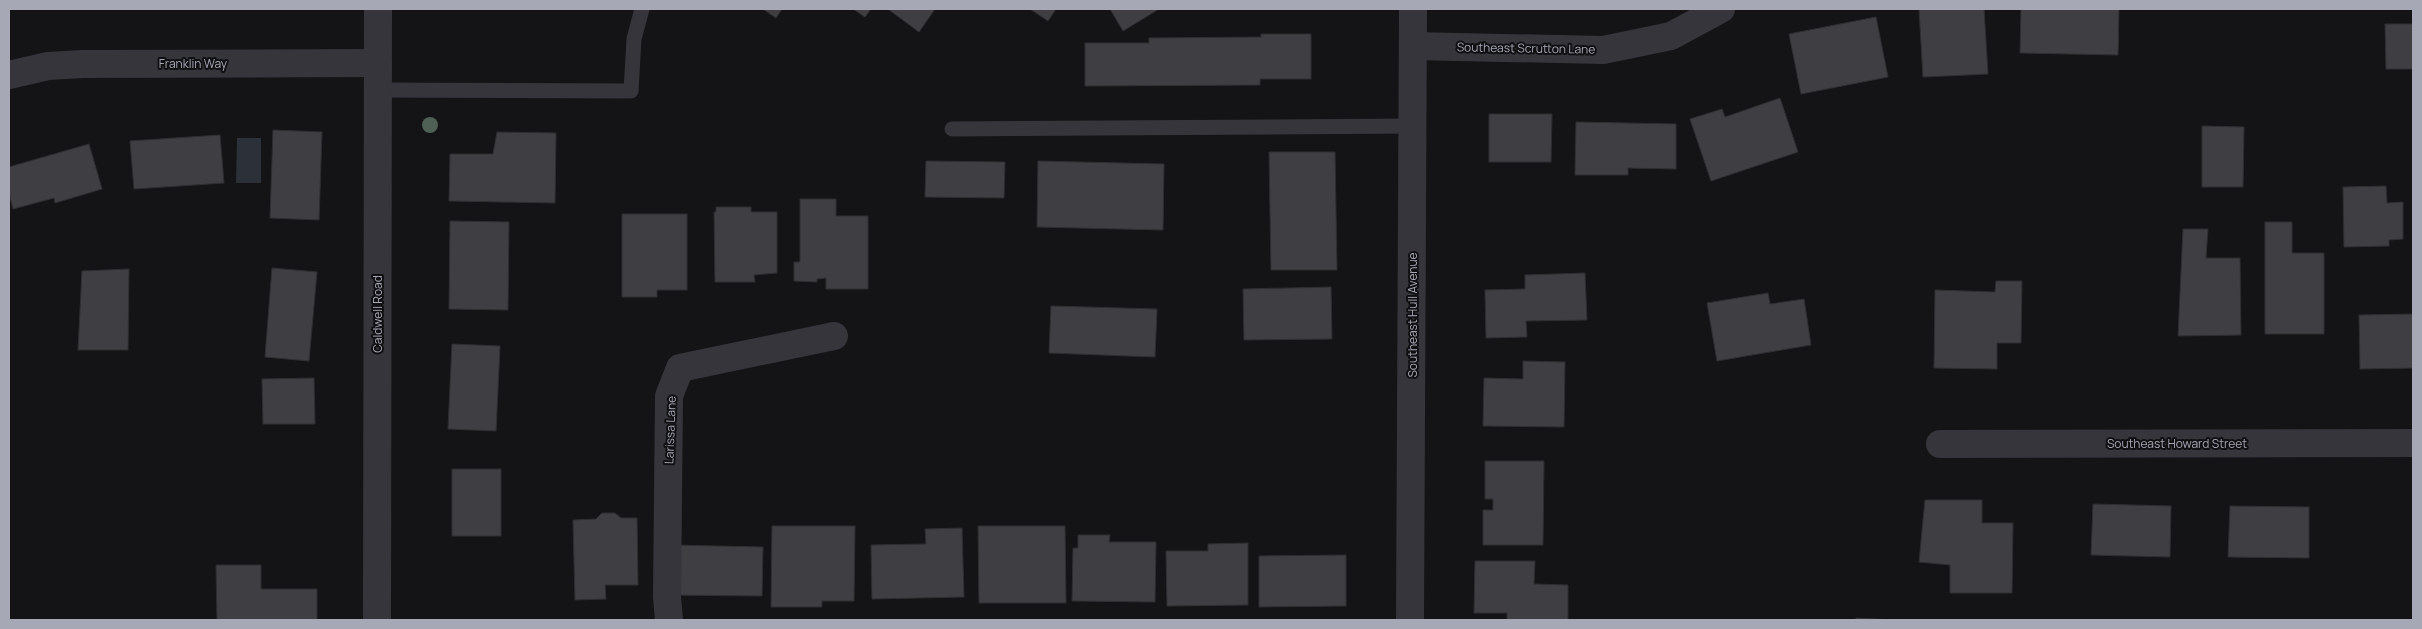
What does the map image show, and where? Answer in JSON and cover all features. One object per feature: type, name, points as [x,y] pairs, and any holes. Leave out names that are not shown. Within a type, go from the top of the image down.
[{"type":"street","name":"Caldwell Road","points":[[377,620],[378,9]]},
{"type":"street","name":"Southeast Hull Avenue","points":[[1410,620],[1413,9]]},
{"type":"street","name":"Southeast Scrutton Lane","points":[[1413,46],[1604,50],[1671,36],[1721,9]]},
{"type":"street","name":"Franklin Way","points":[[9,75],[48,66],[83,64],[378,63]]},
{"type":"street","name":"Larissa Lane","points":[[669,620],[667,597],[669,396],[680,368],[834,336]]},
{"type":"street","name":"Southeast Howard Street","points":[[1940,444],[2413,443]]},
{"type":"lane","points":[[378,90],[631,91],[634,39],[642,9]]},
{"type":"lane","points":[[952,129],[1413,126]]},
{"type":"shaded area","points":[[237,138],[261,138],[261,183],[236,183]]},
{"type":"building","points":[[763,9],[782,9],[776,18]]},
{"type":"building","points":[[853,9],[871,9],[865,17]]},
{"type":"building","points":[[888,9],[935,9],[919,32]]},
{"type":"building","points":[[1030,9],[1056,9],[1048,21]]},
{"type":"building","points":[[1110,9],[1159,9],[1123,31]]},
{"type":"building","points":[[1919,9],[1984,9],[1988,74],[1923,77]]},
{"type":"building","points":[[2021,9],[2119,9],[2118,55],[2020,53]]},
{"type":"building","points":[[1876,17],[1888,77],[1801,94],[1789,34]]},
{"type":"building","points":[[2385,24],[2413,24],[2413,69],[2386,69]]},
{"type":"building","points":[[1261,34],[1311,34],[1311,79],[1260,79],[1260,85],[1085,86],[1085,43],[1149,43],[1149,38],[1261,37]]},
{"type":"building","points":[[1780,98],[1798,152],[1711,181],[1690,119],[1722,109],[1725,117]]},
{"type":"building","points":[[1489,114],[1552,114],[1551,162],[1489,162]]},
{"type":"building","points":[[1576,122],[1676,124],[1676,169],[1628,168],[1628,175],[1575,175]]},
{"type":"building","points":[[2202,126],[2244,127],[2243,187],[2202,187]]},
{"type":"building","points":[[273,130],[322,132],[319,220],[270,218]]},
{"type":"building","points":[[497,132],[556,133],[555,203],[449,201],[450,154],[493,154]]},
{"type":"building","points":[[220,135],[224,183],[134,189],[130,141]]},
{"type":"building","points":[[89,144],[102,189],[55,203],[54,198],[13,209],[9,193],[9,167]]},
{"type":"building","points":[[1269,152],[1335,152],[1337,270],[1271,270]]},
{"type":"building","points":[[926,161],[1005,162],[1004,198],[925,197]]},
{"type":"building","points":[[1038,161],[1164,164],[1163,230],[1037,227]]},
{"type":"building","points":[[2386,186],[2387,203],[2403,202],[2403,239],[2389,240],[2389,246],[2344,247],[2343,187]]},
{"type":"building","points":[[800,199],[836,199],[836,216],[868,216],[868,289],[826,289],[826,278],[817,279],[817,282],[794,281],[794,262],[800,262]]},
{"type":"building","points":[[716,207],[751,207],[751,212],[777,212],[777,273],[754,275],[755,282],[715,282],[714,212],[716,212]]},
{"type":"building","points":[[622,214],[687,214],[687,290],[657,290],[657,297],[622,297]]},
{"type":"building","points":[[450,221],[509,222],[508,310],[449,309]]},
{"type":"building","points":[[2265,222],[2292,222],[2292,253],[2324,253],[2324,334],[2265,334]]},
{"type":"building","points":[[2183,229],[2208,229],[2206,258],[2240,258],[2241,335],[2178,336]]},
{"type":"building","points":[[272,268],[317,272],[309,361],[265,357]]},
{"type":"building","points":[[129,269],[128,350],[78,350],[82,271]]},
{"type":"building","points":[[1585,273],[1587,320],[1526,321],[1527,337],[1486,338],[1485,290],[1525,289],[1525,275]]},
{"type":"building","points":[[1996,281],[2022,281],[2021,343],[1997,343],[1997,369],[1934,368],[1935,290],[1995,292]]},
{"type":"building","points":[[1331,287],[1332,339],[1244,340],[1243,289]]},
{"type":"building","points":[[1768,293],[1770,304],[1804,299],[1811,345],[1717,361],[1707,303]]},
{"type":"building","points":[[1051,306],[1157,309],[1155,357],[1049,353]]},
{"type":"building","points":[[2413,314],[2413,368],[2360,369],[2359,315]]},
{"type":"building","points":[[452,344],[500,346],[496,431],[448,429]]},
{"type":"building","points":[[1523,361],[1565,362],[1564,427],[1483,426],[1484,378],[1523,379]]},
{"type":"building","points":[[314,378],[315,424],[263,424],[262,379]]},
{"type":"building","points":[[1485,461],[1544,461],[1543,545],[1483,545],[1483,510],[1493,510],[1493,499],[1485,499]]},
{"type":"building","points":[[452,469],[501,469],[501,536],[452,536]]},
{"type":"building","points":[[1925,500],[1982,500],[1982,523],[2013,523],[2012,593],[1950,593],[1950,565],[1919,562]]},
{"type":"building","points":[[2093,504],[2171,506],[2170,557],[2091,555]]},
{"type":"building","points":[[2230,506],[2309,507],[2309,558],[2228,557]]},
{"type":"building","points":[[602,513],[615,513],[621,518],[637,518],[638,585],[605,585],[606,599],[575,600],[573,520],[596,519]]},
{"type":"building","points":[[772,526],[855,526],[854,601],[822,601],[822,607],[771,607]]},
{"type":"building","points":[[978,526],[1065,526],[1066,603],[979,603]]},
{"type":"building","points":[[962,528],[964,597],[872,599],[871,545],[926,544],[925,529]]},
{"type":"building","points":[[1078,535],[1110,535],[1109,542],[1156,542],[1155,602],[1072,601],[1073,548],[1078,548]]},
{"type":"building","points":[[1248,543],[1248,605],[1167,606],[1166,551],[1208,551],[1208,544]]},
{"type":"building","points":[[671,545],[763,547],[762,596],[670,595]]},
{"type":"building","points":[[1346,555],[1346,606],[1259,607],[1259,556]]},
{"type":"building","points":[[1475,561],[1535,561],[1534,584],[1568,585],[1568,620],[1507,620],[1507,613],[1474,613]]},
{"type":"building","points":[[216,565],[261,565],[261,589],[317,589],[317,620],[217,620]]},
{"type":"building","points":[[1856,618],[1894,620],[1856,620]]}]
